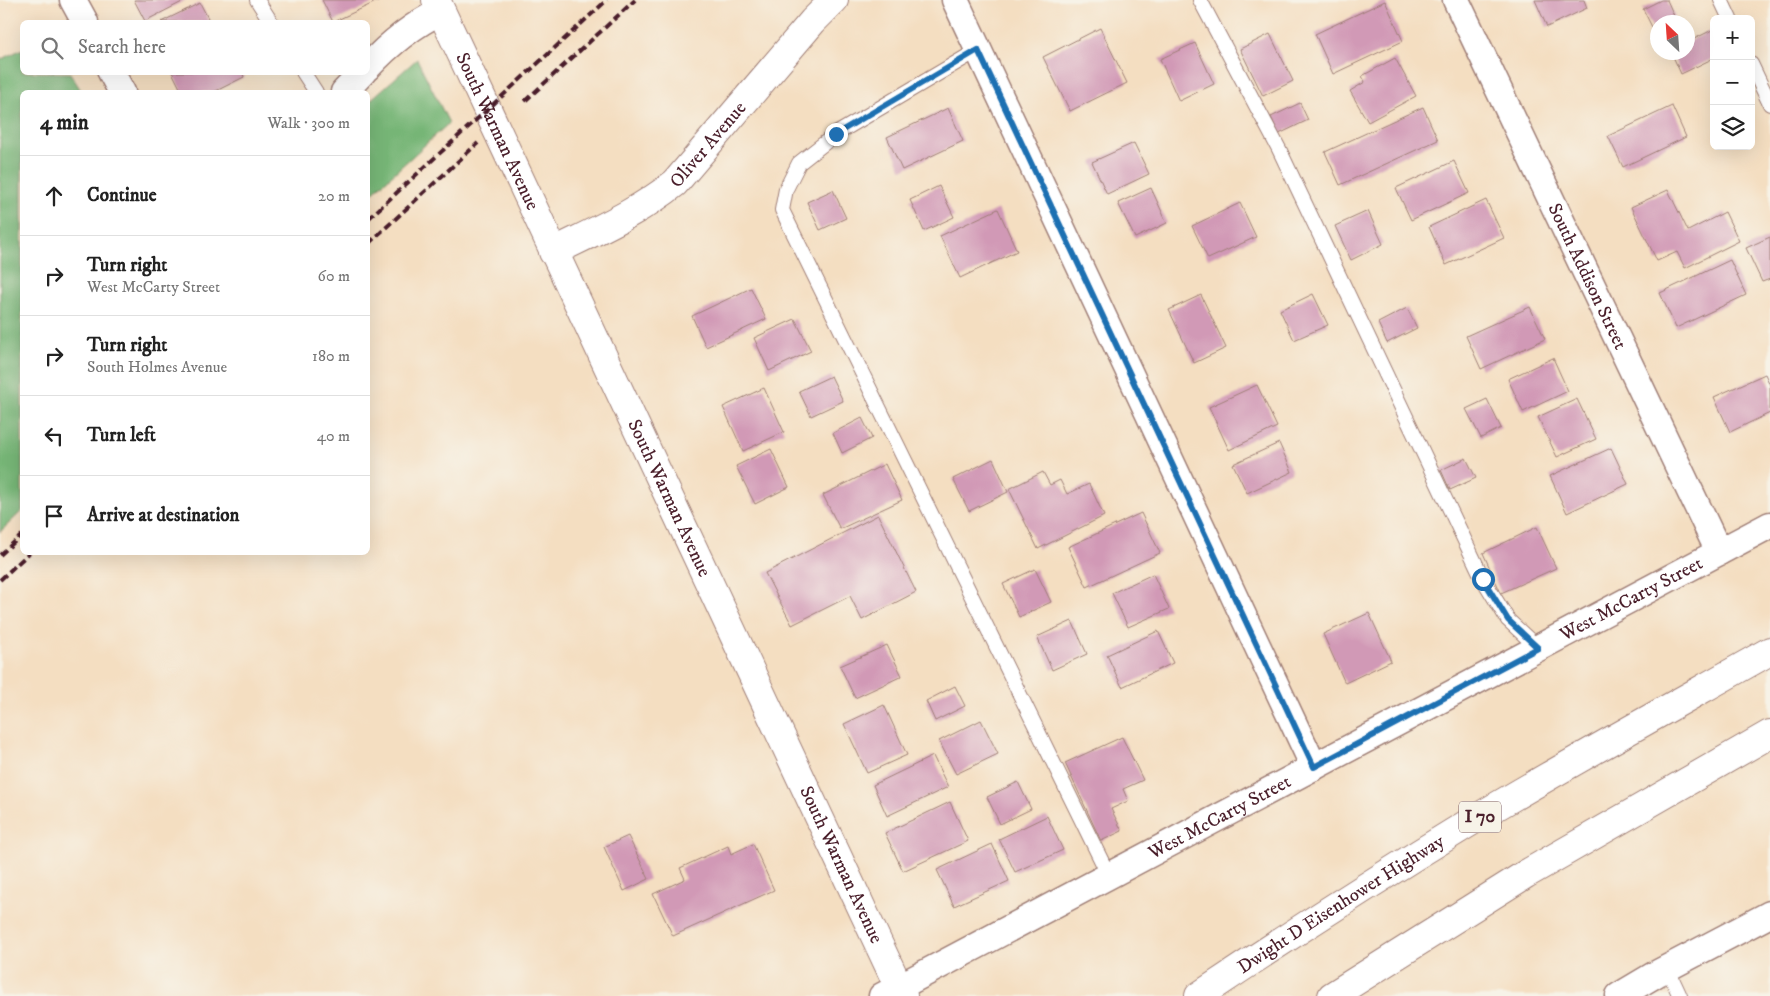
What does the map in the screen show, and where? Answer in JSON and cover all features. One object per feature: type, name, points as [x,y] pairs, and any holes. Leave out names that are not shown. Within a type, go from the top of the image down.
[{"type":"main road","name":"Oliver Avenue","points":[[553,252],[633,212],[675,183],[813,21],[834,0]]},
{"type":"main road","name":"South Warman Avenue","points":[[439,5],[895,993]]},
{"type":"main road","name":"Dwight D Eisenhower Highway","points":[[1199,996],[1466,825],[1644,721],[1770,651]]},
{"type":"main road","points":[[1332,996],[1526,874],[1770,734]]},
{"type":"street","points":[[73,0],[84,20]]},
{"type":"street","points":[[955,0],[1314,767]]},
{"type":"street","name":"South Addison Street","points":[[1456,0],[1719,552]]},
{"type":"street","points":[[370,65],[384,49],[425,19],[439,5]]},
{"type":"street","points":[[113,75],[121,90]]},
{"type":"street","points":[[346,90],[359,75]]},
{"type":"street","name":"West McCarty Street","points":[[895,993],[1108,876],[1770,525]]},
{"type":"street","points":[[1619,996],[1667,968],[1770,914]]},
{"type":"lane","points":[[257,0],[270,20]]},
{"type":"lane","points":[[1200,0],[1279,149],[1483,579],[1508,620],[1538,648]]},
{"type":"lane","points":[[1720,0],[1728,15]]},
{"type":"lane","points":[[978,50],[836,134],[799,163],[786,189],[782,210],[1108,876]]},
{"type":"lane","points":[[1755,72],[1770,104]]},
{"type":"lane","points":[[305,75],[315,90]]},
{"type":"lane","points":[[1667,968],[1680,996]]},
{"type":"green space","points":[[20,50],[20,75],[71,75],[81,90],[20,90],[20,513],[0,532],[0,60]]},
{"type":"green space","points":[[417,59],[449,123],[370,195],[370,100]]},
{"type":"building","points":[[134,0],[186,0],[147,20],[144,20]]},
{"type":"building","points":[[322,0],[380,0],[337,20],[332,20]]},
{"type":"building","points":[[1535,0],[1584,0],[1587,8],[1547,27]]},
{"type":"building","points":[[1661,0],[1667,0],[1674,15],[1650,15],[1650,23],[1643,9]]},
{"type":"building","points":[[1385,1],[1403,41],[1333,74],[1315,34]]},
{"type":"building","points":[[200,3],[209,20],[165,20]]},
{"type":"building","points":[[1100,28],[1127,83],[1070,111],[1043,57]]},
{"type":"building","points":[[1710,31],[1710,60],[1681,74],[1675,60],[1695,60],[1695,38]]},
{"type":"building","points":[[1270,34],[1293,81],[1263,96],[1240,49]]},
{"type":"building","points":[[1195,43],[1214,84],[1179,101],[1160,59]]},
{"type":"building","points":[[1395,58],[1416,96],[1368,122],[1350,91],[1365,82],[1362,76]]},
{"type":"building","points":[[174,75],[243,75],[244,77],[218,90],[181,90]]},
{"type":"building","points":[[1300,103],[1308,120],[1279,134],[1271,117]]},
{"type":"building","points":[[1672,106],[1686,137],[1623,167],[1608,136]]},
{"type":"building","points":[[1423,107],[1438,140],[1340,185],[1325,152]]},
{"type":"building","points":[[948,108],[963,141],[902,170],[887,137]]},
{"type":"building","points":[[1134,143],[1149,174],[1107,194],[1092,162]]},
{"type":"building","points":[[1454,161],[1469,193],[1411,220],[1396,188]]},
{"type":"building","points":[[939,186],[954,217],[924,231],[910,200]]},
{"type":"building","points":[[1151,188],[1167,223],[1135,238],[1118,203]]},
{"type":"building","points":[[833,190],[846,218],[820,230],[807,202]]},
{"type":"building","points":[[1668,190],[1688,231],[1725,212],[1739,241],[1685,268],[1677,252],[1657,261],[1631,207]]},
{"type":"building","points":[[1486,200],[1504,238],[1446,265],[1429,227]]},
{"type":"building","points":[[1240,203],[1256,237],[1208,259],[1192,226]]},
{"type":"building","points":[[998,209],[1017,251],[960,278],[940,236]]},
{"type":"building","points":[[1368,211],[1383,244],[1351,260],[1335,226]]},
{"type":"building","points":[[1770,237],[1770,279],[1762,282],[1746,248]]},
{"type":"building","points":[[1730,260],[1746,295],[1676,328],[1660,293]]},
{"type":"building","points":[[751,288],[766,319],[706,347],[692,316]]},
{"type":"building","points":[[1313,294],[1328,325],[1294,340],[1280,310]]},
{"type":"building","points":[[1201,295],[1226,348],[1194,363],[1169,310]]},
{"type":"building","points":[[1530,307],[1545,339],[1481,369],[1466,336]]},
{"type":"building","points":[[1407,308],[1417,328],[1387,343],[1378,323]]},
{"type":"building","points":[[795,319],[811,351],[769,371],[754,338]]},
{"type":"building","points":[[1553,358],[1568,391],[1523,412],[1508,379]]},
{"type":"building","points":[[1765,374],[1770,385],[1770,413],[1730,432],[1714,397]]},
{"type":"building","points":[[831,376],[843,401],[811,416],[799,391]]},
{"type":"building","points":[[1257,385],[1277,427],[1229,450],[1209,407]]},
{"type":"building","points":[[764,388],[784,432],[743,451],[723,407]]},
{"type":"building","points":[[1487,399],[1501,428],[1481,438],[1466,409]]},
{"type":"building","points":[[1577,399],[1596,439],[1557,457],[1538,417]]},
{"type":"building","points":[[862,418],[872,438],[842,453],[833,433]]},
{"type":"building","points":[[1279,443],[1292,472],[1247,493],[1233,464]]},
{"type":"building","points":[[1611,448],[1628,484],[1567,513],[1550,476]]},
{"type":"building","points":[[771,449],[789,487],[755,504],[736,466]]},
{"type":"building","points":[[1466,458],[1476,478],[1450,490],[1441,470]]},
{"type":"building","points":[[993,459],[1008,492],[969,511],[953,479]]},
{"type":"building","points":[[885,464],[902,500],[840,529],[823,495]]},
{"type":"building","points":[[1043,472],[1050,485],[1060,480],[1067,494],[1089,484],[1104,516],[1038,549],[1009,489]]},
{"type":"building","points":[[1141,513],[1160,553],[1087,587],[1068,547]]},
{"type":"building","points":[[878,515],[916,592],[862,620],[850,596],[792,625],[765,573]]},
{"type":"building","points":[[1537,527],[1556,568],[1501,593],[1483,553]]},
{"type":"building","points":[[1035,569],[1051,602],[1019,617],[1003,584]]},
{"type":"building","points":[[1153,574],[1169,609],[1128,627],[1112,593]]},
{"type":"building","points":[[1369,613],[1391,661],[1345,683],[1323,634]]},
{"type":"building","points":[[1072,621],[1087,654],[1052,670],[1037,637]]},
{"type":"building","points":[[1158,631],[1173,663],[1122,687],[1107,655]]},
{"type":"building","points":[[887,645],[902,676],[855,698],[840,666]]},
{"type":"building","points":[[955,686],[965,706],[935,721],[926,701]]},
{"type":"building","points":[[884,705],[907,755],[867,773],[844,724]]},
{"type":"building","points":[[981,720],[998,754],[956,774],[939,741]]},
{"type":"building","points":[[1122,737],[1143,780],[1123,789],[1128,801],[1111,809],[1122,831],[1101,841],[1065,763]]},
{"type":"building","points":[[933,756],[948,787],[887,816],[873,785]]},
{"type":"building","points":[[1018,782],[1031,809],[1000,824],[987,797]]},
{"type":"building","points":[[950,802],[968,841],[903,871],[885,833]]},
{"type":"building","points":[[1047,816],[1063,850],[1015,872],[999,839]]},
{"type":"building","points":[[628,836],[649,879],[624,891],[604,847]]},
{"type":"building","points":[[753,844],[774,890],[673,936],[653,894],[685,879],[680,868],[728,846],[731,854]]},
{"type":"building","points":[[992,844],[1009,881],[954,906],[937,870]]},
{"type":"railway","points":[[370,217],[607,0]]},
{"type":"railway","points":[[525,101],[635,0]]},
{"type":"railway","points":[[370,242],[478,143]]},
{"type":"railway","points":[[0,555],[20,537]]},
{"type":"railway","points":[[0,580],[27,555]]},
{"type":"route","points":[[836,134],[978,50],[1314,767],[1538,648],[1508,620],[1483,579]]}]
